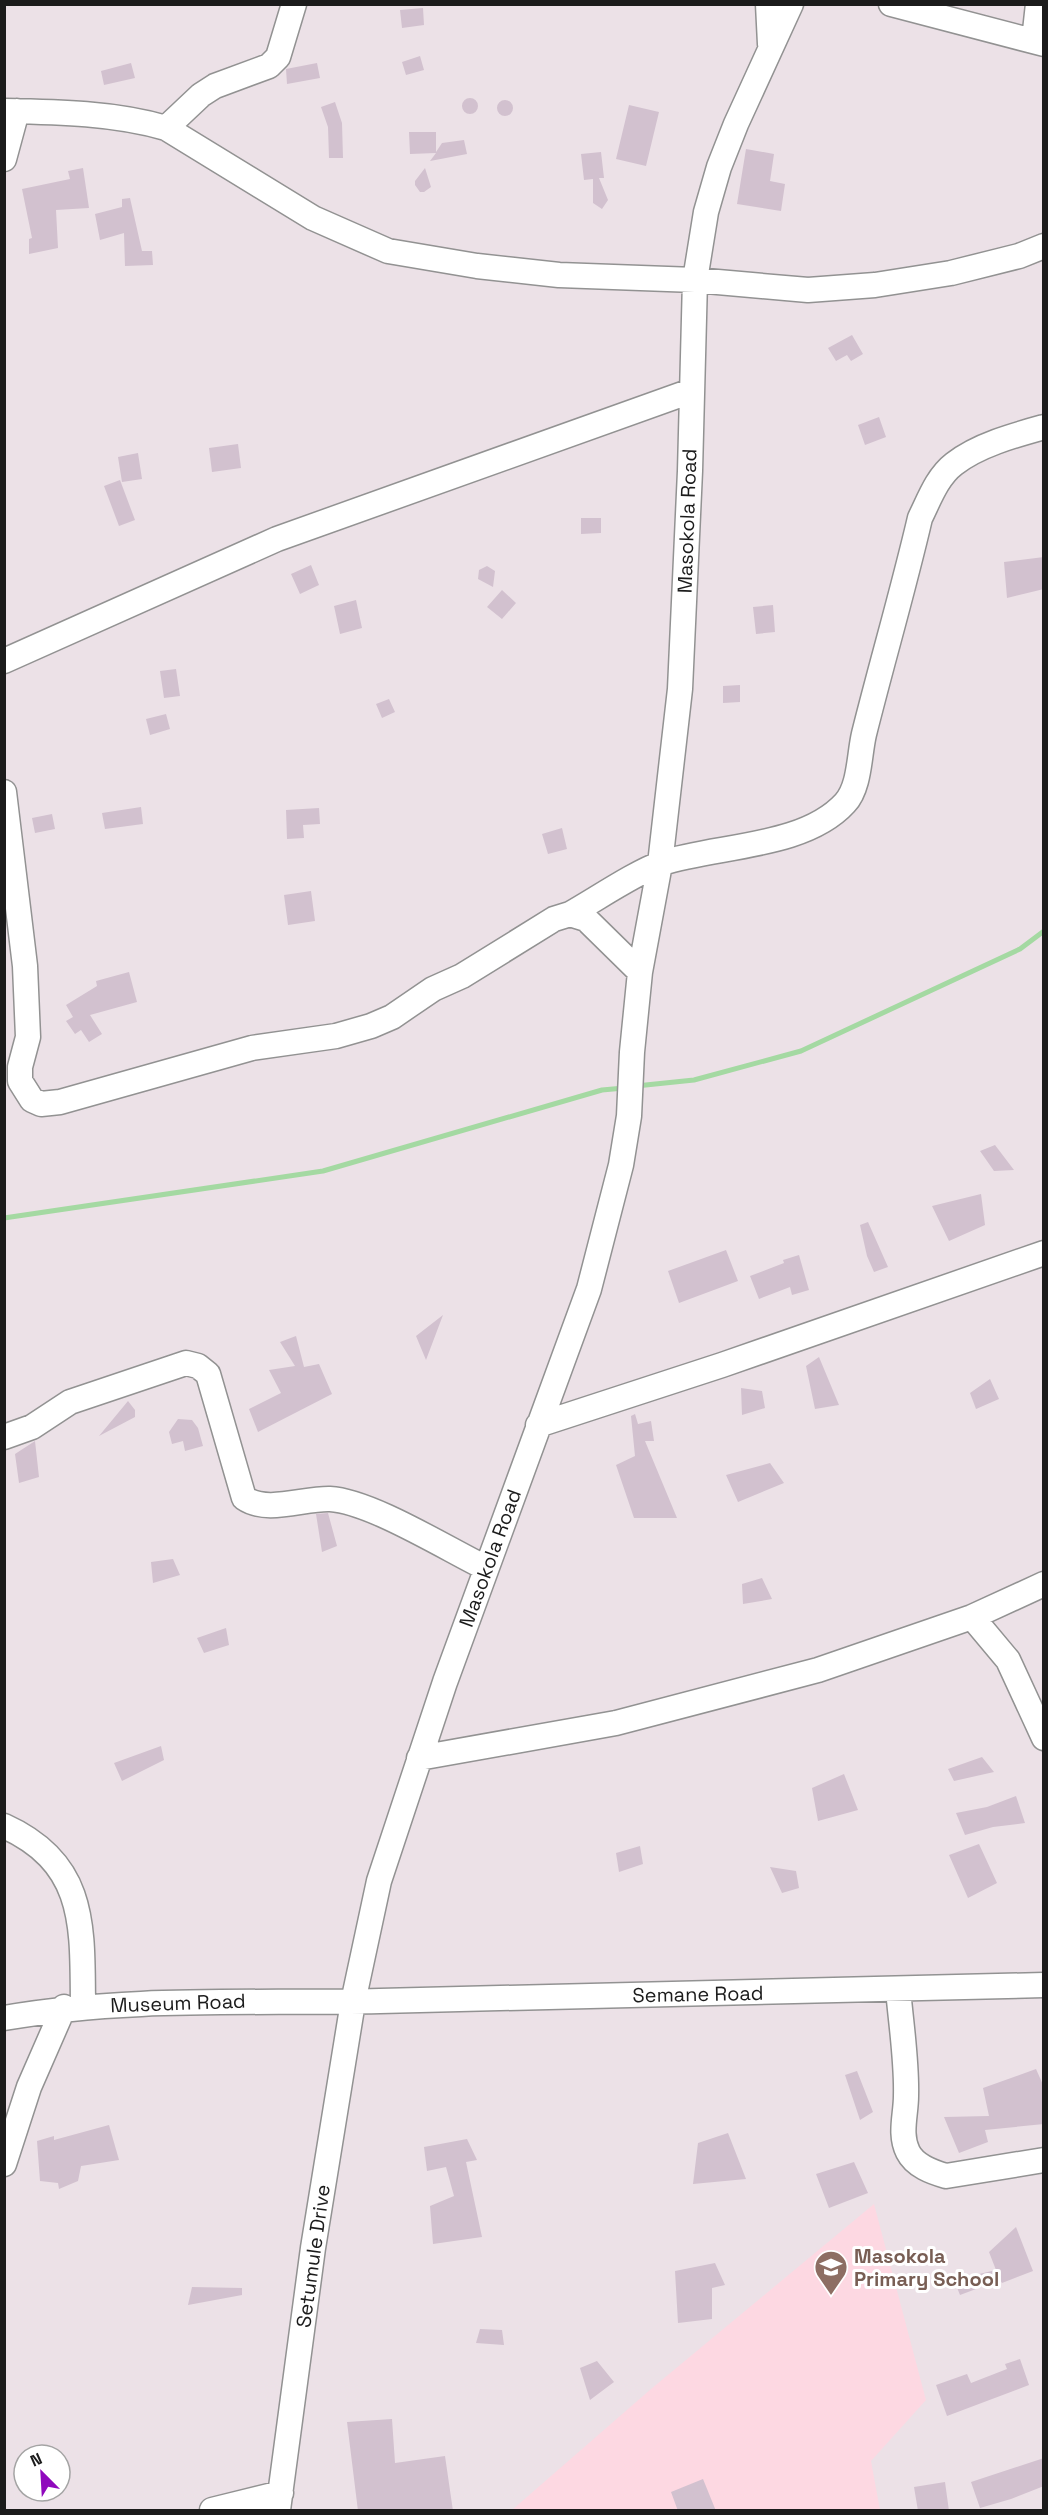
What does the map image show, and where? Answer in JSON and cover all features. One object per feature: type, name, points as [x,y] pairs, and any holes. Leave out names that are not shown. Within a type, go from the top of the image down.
[{"type":"street","points":[[166,128],[201,95],[215,86],[269,66],[278,57],[294,4]]},
{"type":"street","points":[[768,4],[770,48]]},
{"type":"street","name":"Masokola Road","points":[[352,2001],[379,1881],[419,1758],[486,1568],[590,1289],[621,1165],[629,1116],[632,1052],[640,972],[660,864],[680,689],[695,280],[706,212],[719,167],[791,4]]},
{"type":"street","points":[[891,4],[1039,42],[1038,4]]},
{"type":"street","points":[[4,159],[10,111],[104,116],[146,122],[166,128],[313,218],[388,251],[477,266],[559,275],[695,280],[808,290],[875,285],[951,273],[1019,256],[1044,246]]},
{"type":"street","points":[[4,661],[277,539],[692,391]]},
{"type":"street","points":[[4,792],[25,966],[28,1037],[20,1067],[20,1081],[32,1100],[41,1104],[60,1102],[252,1048],[336,1036],[371,1026],[392,1017],[433,989],[462,976],[554,919],[570,914],[660,864],[725,848],[785,837],[822,821],[846,803],[854,786],[864,735],[920,518],[936,485],[953,464],[980,450],[1044,427]]},
{"type":"street","points":[[570,914],[586,919],[640,972]]},
{"type":"street","points":[[538,1425],[722,1365],[1044,1253]]},
{"type":"street","points":[[4,1437],[32,1427],[70,1402],[186,1363],[198,1366],[208,1374],[244,1498],[260,1504],[330,1499],[359,1505],[486,1568]]},
{"type":"street","points":[[419,1758],[628,1720],[818,1670],[972,1617],[1044,1584]]},
{"type":"street","points":[[972,1617],[1008,1660],[1044,1738]]},
{"type":"street","points":[[4,1826],[23,1834],[51,1856],[73,1892],[82,1924],[74,2007],[29,2087],[4,2164]]},
{"type":"street","name":"Semane Road","points":[[352,2001],[1044,1985]]},
{"type":"street","points":[[898,1989],[906,2096],[903,2127],[907,2149],[912,2159],[933,2172],[946,2176],[1044,2160]]},
{"type":"street","name":"Museum Road","points":[[4,2018],[74,2007],[224,2000],[352,2001]]},
{"type":"street","name":"Setumule Drive","points":[[280,2502],[313,2248],[352,2001]]},
{"type":"street","points":[[212,2511],[280,2502]]},
{"type":"shaded area","name":"Masokola Primary School","points":[[874,2204],[926,2400],[871,2461],[880,2510],[512,2510],[651,2389]]},
{"type":"building","points":[[423,8],[424,25],[402,28],[400,10]]},
{"type":"building","points":[[420,56],[424,70],[406,75],[402,62]]},
{"type":"building","points":[[131,63],[135,78],[104,85],[101,71]]},
{"type":"building","points":[[317,63],[320,78],[287,84],[286,69]]},
{"type":"building","points":[[470,98],[476,100],[478,106],[476,112],[470,114],[464,112],[462,106],[464,100]]},
{"type":"building","points":[[502,100],[508,100],[513,108],[511,114],[502,116],[497,111],[497,105]]},
{"type":"building","points":[[335,102],[342,123],[343,158],[329,158],[328,127],[321,107]]},
{"type":"building","points":[[629,105],[659,112],[646,166],[616,159]]},
{"type":"building","points":[[409,132],[436,132],[436,152],[442,143],[464,140],[467,154],[430,161],[436,153],[410,154]]},
{"type":"building","points":[[746,149],[774,154],[770,181],[785,184],[781,211],[737,204]]},
{"type":"building","points":[[601,152],[604,178],[599,178],[608,200],[602,209],[593,203],[593,179],[584,180],[581,154]]},
{"type":"building","points":[[83,168],[89,208],[56,210],[58,248],[29,254],[29,239],[32,238],[22,189],[70,179],[68,171]]},
{"type":"building","points":[[425,168],[431,187],[420,192],[415,181]]},
{"type":"building","points":[[130,198],[142,251],[152,251],[153,265],[125,266],[124,233],[100,240],[95,214],[122,207],[122,199]]},
{"type":"building","points":[[852,335],[863,354],[851,361],[847,355],[836,361],[828,348]]},
{"type":"building","points":[[879,417],[886,437],[865,445],[858,425]]},
{"type":"building","points":[[238,444],[241,468],[212,472],[209,448]]},
{"type":"building","points":[[138,453],[142,479],[122,482],[118,457]]},
{"type":"building","points":[[120,480],[135,520],[119,526],[104,486]]},
{"type":"building","points":[[581,518],[601,518],[601,533],[581,534]]},
{"type":"building","points":[[1044,557],[1044,589],[1007,598],[1004,562]]},
{"type":"building","points":[[311,565],[319,585],[300,594],[291,574]]},
{"type":"building","points":[[487,566],[495,571],[493,587],[478,579],[479,570]]},
{"type":"building","points":[[502,590],[516,603],[502,619],[487,607]]},
{"type":"building","points":[[356,600],[362,628],[340,634],[334,606]]},
{"type":"building","points":[[773,605],[775,632],[756,634],[753,607]]},
{"type":"building","points":[[176,669],[180,696],[164,698],[160,671]]},
{"type":"building","points":[[740,685],[740,702],[723,703],[723,686]]},
{"type":"building","points":[[389,699],[395,712],[382,718],[376,704]]},
{"type":"building","points":[[166,714],[170,729],[150,735],[146,719]]},
{"type":"building","points":[[141,807],[143,824],[105,829],[102,813]]},
{"type":"building","points":[[319,808],[320,824],[303,825],[304,838],[287,839],[286,810]]},
{"type":"building","points":[[52,814],[55,829],[35,833],[32,818]]},
{"type":"building","points":[[562,828],[567,849],[548,854],[542,834]]},
{"type":"building","points":[[311,891],[315,921],[288,925],[284,895]]},
{"type":"building","points":[[129,972],[137,1002],[90,1015],[102,1034],[89,1042],[81,1030],[75,1034],[66,1021],[73,1017],[66,1005],[97,986],[96,981]]},
{"type":"building","points":[[995,1145],[1014,1170],[994,1171],[980,1151]]},
{"type":"building","points":[[981,1194],[985,1225],[949,1241],[932,1206]]},
{"type":"building","points":[[868,1222],[888,1267],[874,1272],[867,1256],[860,1225]]},
{"type":"building","points":[[726,1250],[738,1281],[679,1303],[668,1271]]},
{"type":"building","points":[[799,1255],[809,1290],[792,1295],[790,1287],[759,1299],[750,1276]]},
{"type":"building","points":[[443,1315],[426,1360],[416,1336]]},
{"type":"building","points":[[296,1336],[304,1367],[319,1364],[332,1394],[258,1432],[249,1409],[281,1393],[269,1370],[295,1366],[280,1342]]},
{"type":"building","points":[[819,1357],[839,1405],[815,1409],[806,1366]]},
{"type":"building","points":[[990,1379],[999,1399],[976,1409],[970,1393]]},
{"type":"building","points":[[741,1388],[762,1391],[765,1408],[742,1415]]},
{"type":"building","points":[[128,1401],[135,1410],[135,1417],[99,1436]]},
{"type":"building","points":[[635,1414],[638,1424],[651,1421],[654,1441],[645,1441],[677,1518],[634,1518],[616,1465],[635,1456],[631,1416]]},
{"type":"building","points":[[178,1419],[192,1420],[198,1428],[203,1446],[185,1451],[183,1441],[172,1444],[169,1432]]},
{"type":"building","points":[[35,1441],[39,1477],[19,1483],[15,1454]]},
{"type":"building","points":[[770,1463],[784,1483],[738,1502],[726,1475]]},
{"type":"building","points":[[328,1513],[337,1546],[322,1552],[316,1514]]},
{"type":"building","points":[[173,1559],[180,1575],[153,1583],[151,1562]]},
{"type":"building","points":[[762,1578],[772,1599],[743,1604],[742,1584]]},
{"type":"building","points":[[226,1628],[229,1645],[204,1653],[197,1638]]},
{"type":"building","points":[[161,1746],[164,1760],[122,1781],[114,1763]]},
{"type":"building","points":[[982,1757],[994,1772],[954,1781],[948,1769]]},
{"type":"building","points":[[844,1774],[858,1810],[818,1821],[812,1788]]},
{"type":"building","points":[[1016,1796],[1025,1823],[993,1827],[965,1835],[956,1813],[987,1807]]},
{"type":"building","points":[[979,1844],[997,1883],[968,1898],[949,1855]]},
{"type":"building","points":[[640,1846],[643,1864],[619,1872],[616,1853]]},
{"type":"building","points":[[770,1867],[796,1871],[799,1888],[782,1893]]},
{"type":"building","points":[[1036,2069],[1044,2087],[1044,2124],[985,2130],[988,2142],[959,2153],[944,2117],[989,2116],[983,2088]]},
{"type":"building","points":[[857,2071],[873,2112],[860,2120],[845,2075]]},
{"type":"building","points":[[109,2125],[119,2160],[81,2166],[78,2181],[59,2189],[58,2183],[40,2181],[37,2141],[54,2136],[54,2140]]},
{"type":"building","points":[[728,2133],[746,2179],[693,2184],[698,2143]]},
{"type":"building","points":[[467,2139],[477,2160],[466,2162],[482,2237],[433,2244],[430,2206],[454,2196],[446,2167],[427,2171],[424,2147]]},
{"type":"building","points":[[854,2162],[868,2193],[829,2208],[816,2174]]},
{"type":"building","points":[[1016,2227],[1033,2271],[960,2295],[954,2280],[996,2270],[989,2252]]},
{"type":"building","points":[[715,2263],[725,2285],[712,2288],[712,2319],[678,2323],[675,2271]]},
{"type":"building","points":[[192,2287],[242,2288],[242,2295],[188,2305]]},
{"type":"building","points":[[480,2329],[502,2330],[504,2345],[476,2343]]},
{"type":"building","points":[[1020,2359],[1029,2385],[947,2416],[936,2385],[967,2374],[971,2383],[1007,2369],[1005,2364]]},
{"type":"building","points":[[597,2361],[614,2382],[590,2400],[580,2368]]},
{"type":"building","points":[[392,2419],[395,2463],[445,2456],[453,2511],[358,2511],[347,2422]]},
{"type":"building","points":[[1044,2458],[1044,2486],[980,2508],[971,2482]]},
{"type":"building","points":[[703,2479],[716,2511],[678,2511],[671,2492]]},
{"type":"building","points":[[945,2482],[949,2511],[918,2511],[914,2487]]},
{"type":"waterway","points":[[636,1086],[694,1080],[801,1051],[1020,949],[1044,931]]},
{"type":"waterway","points":[[4,1218],[323,1171],[602,1090],[624,1088]]},
{"type":"place","name":"Masokola Primary School","points":[[831,2296]]}]
